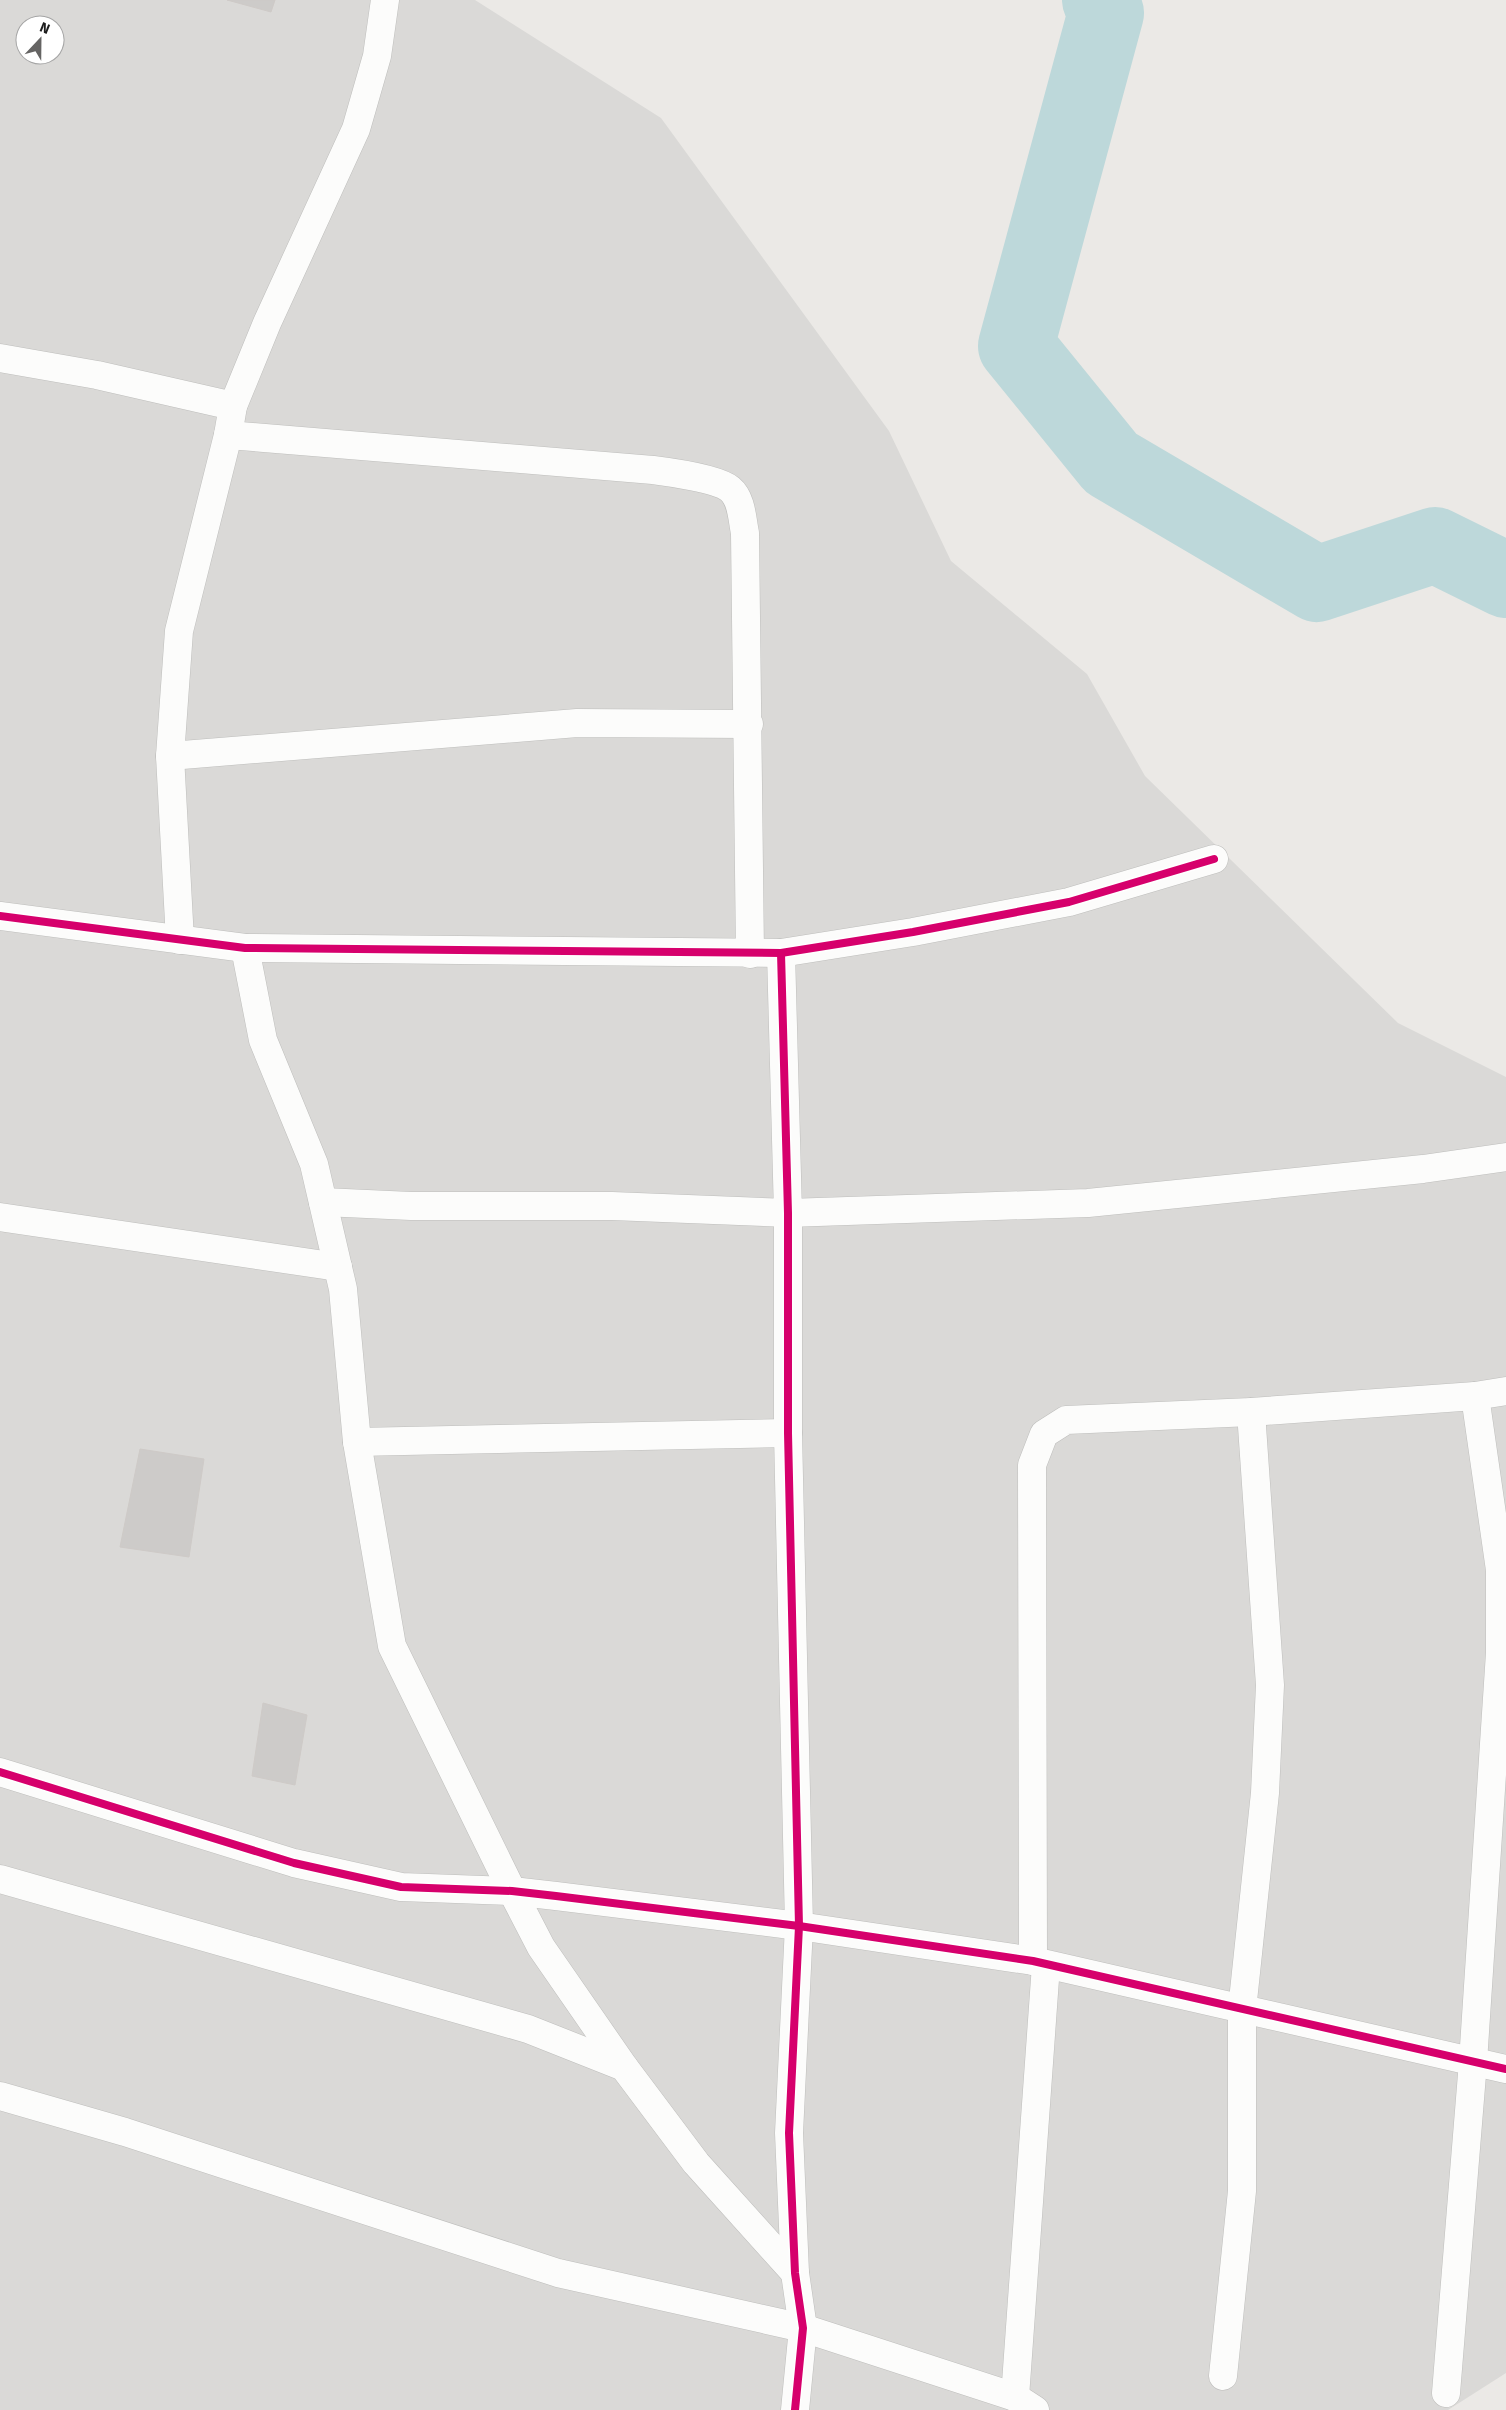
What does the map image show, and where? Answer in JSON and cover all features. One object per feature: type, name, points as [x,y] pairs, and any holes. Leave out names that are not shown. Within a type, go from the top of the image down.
[{"type":"street","points":[[180,940],[170,756],[179,631],[228,435],[233,406],[267,324],[356,129],[377,56],[385,0]]},
{"type":"street","points":[[0,358],[97,375],[233,406]]},
{"type":"street","points":[[228,435],[653,470],[694,476],[730,488],[740,504],[745,533],[749,724],[750,954]]},
{"type":"street","points":[[170,756],[577,723],[749,724]]},
{"type":"street","points":[[0,916],[245,948],[781,953],[912,932],[1069,902],[1214,858]]},
{"type":"street","points":[[245,948],[263,1040],[314,1164],[343,1289],[357,1442],[392,1646],[541,1947],[624,2068],[696,2163],[795,2272]]},
{"type":"street","points":[[781,953],[788,1213],[788,1433],[799,1926],[789,2133],[795,2272],[803,2328],[795,2410]]},
{"type":"street","points":[[323,1202],[411,1206],[612,1206],[788,1213],[1088,1203],[1423,1169],[1506,1157]]},
{"type":"street","points":[[0,1217],[338,1267]]},
{"type":"street","points":[[0,2096],[126,2132],[558,2273],[803,2328],[1025,2403],[1039,1963],[1032,1465],[1044,1434],[1066,1420],[1251,1412],[1475,1396],[1506,1391]]},
{"type":"street","points":[[1446,2393],[1472,2062],[1500,1653],[1500,1570],[1475,1396]]},
{"type":"street","points":[[1223,2376],[1242,2191],[1242,2010],[1265,1794],[1270,1685],[1251,1412]]},
{"type":"street","points":[[357,1442],[788,1433]]},
{"type":"street","points":[[0,1772],[294,1863],[401,1887],[512,1891],[799,1926],[1039,1963],[1506,2069]]},
{"type":"street","points":[[0,1879],[528,2029],[624,2068]]},
{"type":"shaded area","points":[[0,0],[475,0],[661,118],[889,431],[951,561],[1087,674],[1145,776],[1398,1023],[1506,1077],[1506,2373],[1448,2410],[0,2410]]},
{"type":"building","points":[[227,0],[275,0],[271,12]]},
{"type":"building","points":[[140,1449],[204,1459],[189,1557],[120,1547]]},
{"type":"building","points":[[263,1703],[307,1715],[295,1785],[252,1776]]},
{"type":"waterway","points":[[1100,0],[1106,13],[1016,346],[1111,463],[1317,584],[1435,545],[1506,580]]},
{"type":"cycle path","points":[[0,916],[245,948],[781,953],[913,932],[1069,902],[1214,859]]},
{"type":"cycle path","points":[[781,953],[788,1213],[788,1433],[799,1926],[789,2133],[795,2273],[803,2328],[795,2410]]},
{"type":"cycle path","points":[[0,1772],[294,1863],[401,1887],[512,1891],[556,1896],[799,1926],[1033,1961],[1506,2069]]}]
